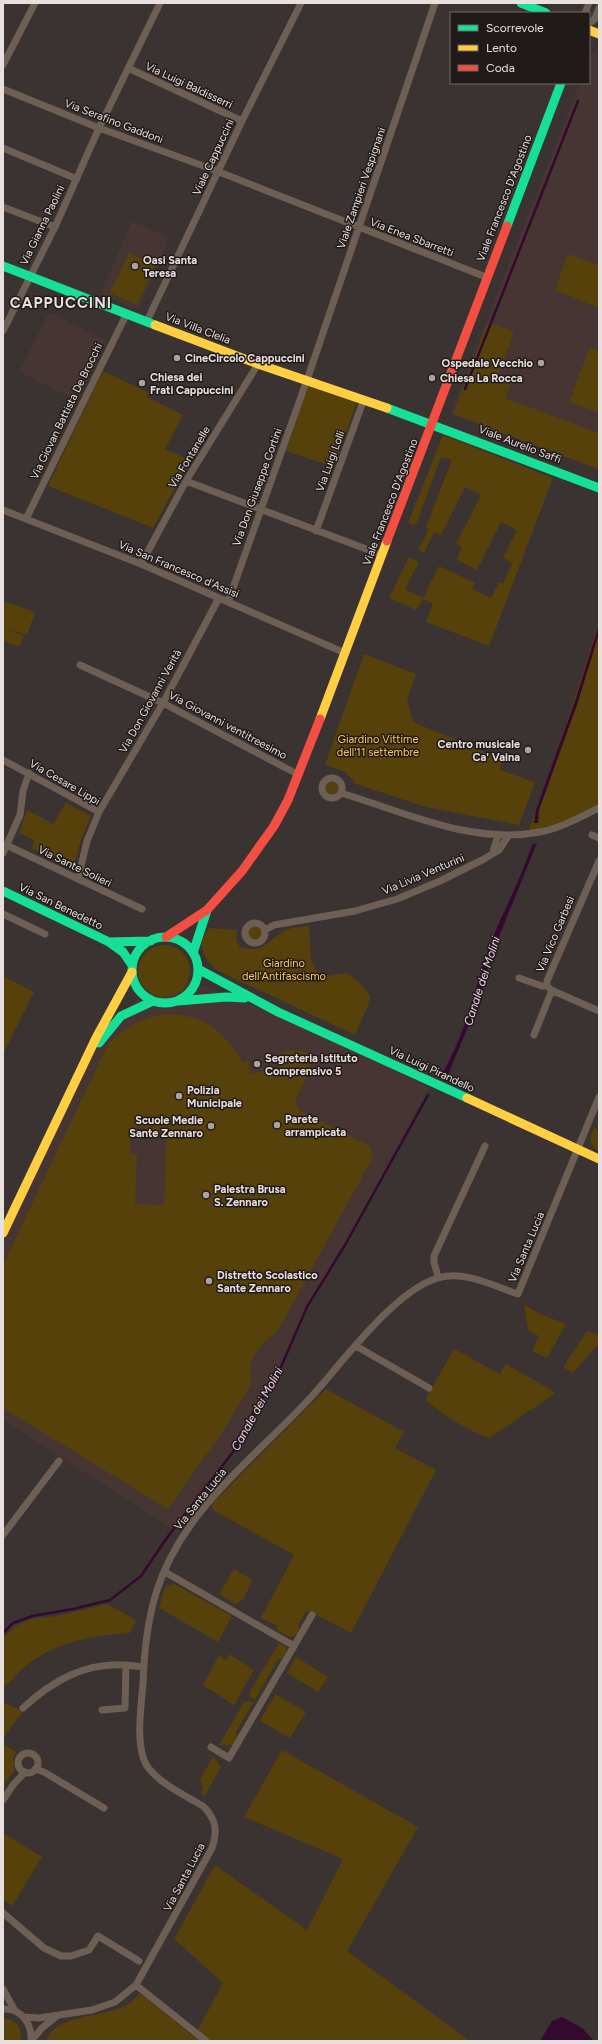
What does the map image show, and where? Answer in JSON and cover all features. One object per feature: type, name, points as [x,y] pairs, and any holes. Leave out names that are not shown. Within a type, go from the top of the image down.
[{"type":"street","points":[[3,65],[35,3]]},
{"type":"street","name":"Via Gianna Paolini","points":[[3,331],[29,276],[55,227],[128,68],[160,3]]},
{"type":"street","name":"Viale Cappuccini","points":[[146,321],[242,121],[301,3]]},
{"type":"street","name":"Viale Zampieri Vespignani","points":[[308,380],[435,3]]},
{"type":"street","points":[[521,3],[544,12]]},
{"type":"street","points":[[590,22],[594,20],[599,8]]},
{"type":"street","name":"Via Luigi Baldisserri","points":[[128,68],[242,121]]},
{"type":"street","name":"Viale Francesco D'Agostino","points":[[151,941],[166,938],[207,910],[242,871],[274,826],[299,775],[561,84]]},
{"type":"street","name":"Via Serafino Gaddoni","points":[[3,90],[100,128],[218,171]]},
{"type":"street","points":[[3,148],[77,179]]},
{"type":"street","name":"Via Enea Sbarretti","points":[[218,171],[486,278]]},
{"type":"street","points":[[3,207],[55,227]]},
{"type":"street","name":"Via Villa Clelia","points":[[3,266],[258,364],[364,399],[432,424]]},
{"type":"street","name":"Via Giovan Battista De Brocchi","points":[[26,519],[127,313]]},
{"type":"street","name":"Via Fontanelle","points":[[141,564],[186,481],[258,364]]},
{"type":"street","name":"Via Don Giuseppe Cortini","points":[[228,602],[308,380]]},
{"type":"street","name":"Via Luigi Lolli","points":[[316,530],[364,399]]},
{"type":"street","name":"Viale Aurelio Saffi","points":[[432,424],[599,488]]},
{"type":"street","points":[[186,481],[382,555]]},
{"type":"street","name":"Via San Francesco d'Assisi","points":[[3,510],[141,564],[345,653]]},
{"type":"street","name":"Via Don Giovanni Verità","points":[[99,812],[163,703],[219,598]]},
{"type":"street","name":"Via Giovanni ventitreesimo","points":[[80,665],[163,703],[299,775]]},
{"type":"street","name":"Via Cesare Lippi","points":[[3,760],[99,812],[87,841],[78,879]]},
{"type":"street","points":[[3,853],[20,815],[23,791],[29,774]]},
{"type":"street","points":[[341,793],[415,818],[498,836],[541,832],[564,824],[599,808]]},
{"type":"street","points":[[592,835],[599,838]]},
{"type":"street","points":[[493,852],[498,836]]},
{"type":"street","name":"Via Livia Venturini","points":[[265,930],[274,925],[355,911],[397,899],[440,881],[484,859],[493,852],[500,850],[509,836]]},
{"type":"street","name":"Via Sante Solieri","points":[[6,845],[142,909]]},
{"type":"street","name":"Via Vico Garbesi","points":[[534,1035],[549,988],[547,981],[599,861]]},
{"type":"street","name":"Via San Benedetto","points":[[3,891],[109,942],[123,952],[132,968]]},
{"type":"street","name":"Viale Francesco D'Agostino","points":[[193,953],[207,910]]},
{"type":"street","points":[[3,914],[45,934]]},
{"type":"street","points":[[132,968],[136,987],[141,993],[153,1001],[164,1003],[174,1002],[186,995],[191,990],[197,976],[198,969],[193,953],[181,942],[166,938]]},
{"type":"street","points":[[3,1234],[109,1013],[123,992],[139,950],[151,941]]},
{"type":"street","name":"Via San Benedetto","points":[[109,942],[151,941]]},
{"type":"street","name":"Via Luigi Pirandello","points":[[198,969],[255,1000],[599,1159]]},
{"type":"street","points":[[519,978],[549,988],[599,1011]]},
{"type":"street","name":"Via Luigi Pirandello","points":[[174,1002],[226,997],[240,997],[255,1000]]},
{"type":"street","points":[[86,1061],[108,1030],[121,1016],[153,1001]]},
{"type":"street","points":[[109,1013],[121,1016]]},
{"type":"street","name":"Via Santa Lucia","points":[[24,2017],[39,2018],[57,2016],[104,2007],[115,2002],[136,1985],[212,1848],[216,1830],[214,1820],[206,1809],[162,1781],[148,1767],[143,1758],[140,1722],[147,1629],[157,1589],[172,1556],[190,1525],[213,1497],[310,1398],[356,1346],[401,1299],[423,1285],[438,1278],[462,1276],[518,1294],[599,1097]]},
{"type":"street","points":[[438,1278],[434,1256],[485,1146]]},
{"type":"street","points":[[356,1346],[429,1388]]},
{"type":"street","points":[[3,1535],[59,1461]]},
{"type":"street","points":[[165,1572],[294,1646]]},
{"type":"street","points":[[211,1747],[228,1758],[312,1615]]},
{"type":"street","points":[[23,1708],[39,1694],[67,1676],[100,1665],[144,1667]]},
{"type":"street","points":[[102,1710],[125,1708],[126,1665]]},
{"type":"street","points":[[22,1770],[18,1759],[25,1753],[34,1756],[36,1766],[44,1772],[104,1808]]},
{"type":"street","points":[[22,1770],[31,1772],[36,1766]]},
{"type":"street","points":[[3,1800],[22,1770]]},
{"type":"street","points":[[3,1913],[44,1948],[61,1956],[71,1956],[89,1950],[98,1936],[139,1961]]},
{"type":"street","points":[[136,1985],[206,2041]]},
{"type":"street","points":[[3,1989],[15,2011]]},
{"type":"street","points":[[3,2009],[15,2011],[24,2017]]},
{"type":"street","name":"Via Santa Lucia","points":[[31,2041],[42,2028],[57,2016]]},
{"type":"street","name":"Via Santa Lucia","points":[[24,2017],[29,2024],[31,2041]]},
{"type":"shaded area","points":[[591,51],[599,54],[599,470],[450,414],[580,84],[590,84]]},
{"type":"shaded area","name":"Oasi Santa Teresa","points":[[132,221],[169,237],[138,310],[100,294]]},
{"type":"shaded area","points":[[49,312],[107,341],[77,401],[19,372]]},
{"type":"shaded area","points":[[167,975],[207,987],[321,1033],[429,1087],[347,1241],[306,1314],[289,1351],[228,1459],[174,1530],[3,1420],[3,1239],[102,1035],[128,1008]]},
{"type":"green space","points":[[129,253],[155,265],[137,305],[110,293]]},
{"type":"green space","points":[[568,254],[599,265],[599,308],[555,290]]},
{"type":"green space","points":[[488,322],[514,332],[498,377],[511,382],[505,398],[599,433],[599,469],[453,414]]},
{"type":"green space","points":[[590,347],[599,351],[599,413],[569,402]]},
{"type":"green space","points":[[103,371],[149,393],[147,397],[183,415],[165,449],[190,460],[153,528],[48,486]]},
{"type":"green space","points":[[309,385],[357,401],[334,467],[286,451]]},
{"type":"green space","points":[[443,435],[553,478],[489,646],[426,622],[433,604],[423,599],[416,610],[389,598],[409,557],[419,562],[405,589],[423,598],[439,566],[475,583],[472,589],[491,598],[499,582],[503,584],[512,563],[503,558],[517,530],[501,522],[477,570],[456,559],[462,547],[456,544],[481,495],[465,487],[441,535],[434,532],[424,553],[418,550],[429,529],[426,527],[452,460],[441,457],[417,522],[414,525],[408,523]]},
{"type":"green space","points":[[3,601],[35,612],[27,635],[8,629],[24,636],[19,647],[3,641]]},
{"type":"green space","points":[[599,623],[599,812],[543,834],[527,835],[556,755]]},
{"type":"green space","name":"Giardino Vittime dell'11 settembre","points":[[364,654],[416,674],[407,700],[413,722],[502,759],[500,770],[535,782],[519,825],[426,807],[356,784],[345,772],[325,765]]},
{"type":"green space","points":[[330,782],[334,782],[338,788],[334,794],[330,794],[326,790],[326,786]]},
{"type":"green space","points":[[66,803],[91,816],[81,839],[74,866],[71,868],[32,848],[34,840],[19,833],[27,810],[53,824]]},
{"type":"green space","points":[[255,925],[261,927],[263,933],[261,939],[255,941],[249,939],[247,933],[249,927]]},
{"type":"green space","name":"Giardino dell'Antifascismo","points":[[309,926],[311,960],[317,972],[326,976],[347,973],[360,983],[370,996],[368,1006],[355,1035],[218,971],[205,956],[203,951],[203,940],[209,928],[237,930],[236,940],[240,947],[255,949],[260,948],[287,930],[296,927]]},
{"type":"green space","points":[[164,945],[178,949],[186,957],[190,971],[186,985],[178,993],[164,997],[150,993],[142,985],[138,971],[142,957],[150,949]]},
{"type":"green space","points":[[3,976],[34,992],[3,1054]]},
{"type":"green space","points":[[159,1015],[182,1015],[203,1022],[212,1027],[228,1041],[243,1062],[248,1061],[251,1074],[279,1067],[276,1055],[295,1050],[300,1050],[308,1054],[311,1059],[310,1069],[295,1101],[299,1110],[370,1146],[373,1157],[277,1332],[264,1342],[256,1353],[251,1366],[252,1382],[223,1431],[168,1509],[3,1408],[3,1265],[108,1044],[135,1023]],"holes":[[[137,1127],[145,1127],[145,1136],[166,1137],[164,1205],[135,1204],[137,1154],[130,1154],[130,1133],[136,1133]]]},
{"type":"green space","points":[[594,1128],[599,1130],[599,1151],[593,1147],[591,1141],[591,1135]]},
{"type":"green space","points":[[524,1304],[538,1313],[566,1324],[547,1358],[532,1351],[539,1336],[528,1330]]},
{"type":"green space","points":[[587,1331],[599,1335],[599,1343],[573,1373],[563,1367]]},
{"type":"green space","points":[[454,1349],[500,1374],[506,1364],[556,1393],[489,1438],[472,1431],[456,1422],[425,1400]]},
{"type":"green space","points":[[326,1389],[404,1432],[395,1448],[436,1470],[351,1633],[307,1610],[298,1625],[299,1629],[296,1635],[290,1637],[277,1630],[277,1626],[261,1618],[294,1555],[213,1510],[212,1504]]},
{"type":"green space","points":[[234,1569],[253,1580],[243,1599],[236,1604],[219,1594]]},
{"type":"green space","points":[[174,1584],[232,1616],[218,1642],[159,1608],[165,1587]]},
{"type":"green space","points":[[107,1604],[136,1620],[130,1633],[75,1641],[50,1651],[23,1668],[3,1687],[3,1637],[17,1625],[31,1619],[57,1616]]},
{"type":"green space","points":[[279,1643],[286,1647],[286,1652],[282,1659],[278,1659],[255,1700],[249,1693]]},
{"type":"green space","points":[[229,1654],[254,1670],[234,1705],[203,1685],[219,1655],[226,1660]]},
{"type":"green space","points":[[296,1657],[328,1677],[318,1692],[287,1673]]},
{"type":"green space","points":[[275,1694],[306,1712],[290,1738],[260,1721]]},
{"type":"green space","points":[[249,1701],[253,1703],[236,1732],[237,1736],[233,1745],[219,1745],[244,1702]]},
{"type":"green space","points":[[3,1702],[23,1711],[3,1738]]},
{"type":"green space","points":[[3,1744],[16,1752],[13,1759],[14,1771],[3,1785]]},
{"type":"green space","points":[[282,1750],[418,1827],[347,1951],[470,2041],[46,2041],[51,2032],[58,2026],[68,2021],[123,2007],[130,2003],[140,1993],[194,2037],[223,1983],[174,1939],[215,1865],[307,1930],[343,1859],[244,1817]]},
{"type":"green space","points":[[213,1756],[221,1767],[204,1797],[201,1793],[203,1788],[200,1780]]},
{"type":"green space","points":[[3,1833],[42,1857],[12,1906],[3,1899]]},
{"type":"green space","points":[[3,2018],[12,2020],[18,2025],[21,2036],[20,2041],[3,2041]]},
{"type":"water","points":[[599,625],[599,633],[578,702],[539,810],[538,823],[534,823],[536,810],[575,701]]},
{"type":"water","points":[[537,843],[492,954],[477,1005],[448,1075],[443,1072],[458,1042],[492,939],[522,872],[532,845]]},
{"type":"water","points":[[562,2017],[582,2028],[594,2041],[540,2041],[552,2021]]},
{"type":"waterway","points":[[465,389],[578,101]]},
{"type":"waterway","name":"Canale dei Molini","points":[[3,1633],[13,1623],[32,1616],[73,1609],[110,1600],[141,1576],[166,1539],[236,1448],[253,1413],[281,1367],[307,1307],[345,1245],[428,1095]]},
{"type":"traffic: fast","points":[[521,3],[544,12]]},
{"type":"traffic: fast","points":[[507,226],[561,84]]},
{"type":"traffic: fast","points":[[3,266],[155,325]]},
{"type":"traffic: fast","points":[[387,408],[599,488]]},
{"type":"traffic: fast","points":[[3,891],[109,942],[123,952],[132,965]]},
{"type":"traffic: fast","points":[[193,953],[207,910]]},
{"type":"traffic: fast","points":[[165,937],[178,940],[188,947],[195,957],[198,970],[195,983],[188,993],[178,1000],[165,1003],[152,1000],[142,993],[135,983],[132,970],[135,957],[142,947],[152,940],[165,937]]},
{"type":"traffic: fast","points":[[109,942],[151,941]]},
{"type":"traffic: fast","points":[[198,969],[278,1012],[467,1098]]},
{"type":"traffic: fast","points":[[178,1001],[226,997],[245,998]]},
{"type":"traffic: fast","points":[[99,1043],[121,1016],[153,1001]]},
{"type":"traffic: slow","points":[[590,30],[599,34]]},
{"type":"traffic: slow","points":[[155,325],[258,364],[387,408]]},
{"type":"traffic: slow","points":[[320,719],[387,541]]},
{"type":"traffic: slow","points":[[3,1233],[96,1038],[132,972]]},
{"type":"traffic: slow","points":[[467,1098],[599,1159]]},
{"type":"traffic: jam","points":[[387,541],[507,226]]},
{"type":"traffic: jam","points":[[166,937],[207,910],[242,871],[274,826],[288,800],[320,719]]},
{"type":"place","name":"Oasi Santa Teresa","points":[[135,266]]},
{"type":"place","name":"CineCircolo Cappuccini","points":[[177,358]]},
{"type":"place","name":"Ospedale Vecchio","points":[[541,363]]},
{"type":"place","name":"Chiesa La Rocca","points":[[432,378]]},
{"type":"place","name":"Chiesa dei Frati Cappuccini","points":[[142,383]]},
{"type":"place","name":"Centro musicale Ca' Vaina","points":[[528,750]]},
{"type":"place","name":"Segreteria Istituto Comprensivo 5","points":[[257,1064]]},
{"type":"place","name":"Polizia Municipale","points":[[179,1096]]},
{"type":"place","name":"Parete arrampicata","points":[[277,1125]]},
{"type":"place","name":"Scuole Medie Sante Zennaro","points":[[211,1126]]},
{"type":"place","name":"Palestra Brusa S. Zennaro","points":[[206,1195]]},
{"type":"place","name":"Distretto Scolastico Sante Zennaro","points":[[209,1281]]},
{"type":"district","name":"CAPPUCCINI","points":[[61,303]]}]
